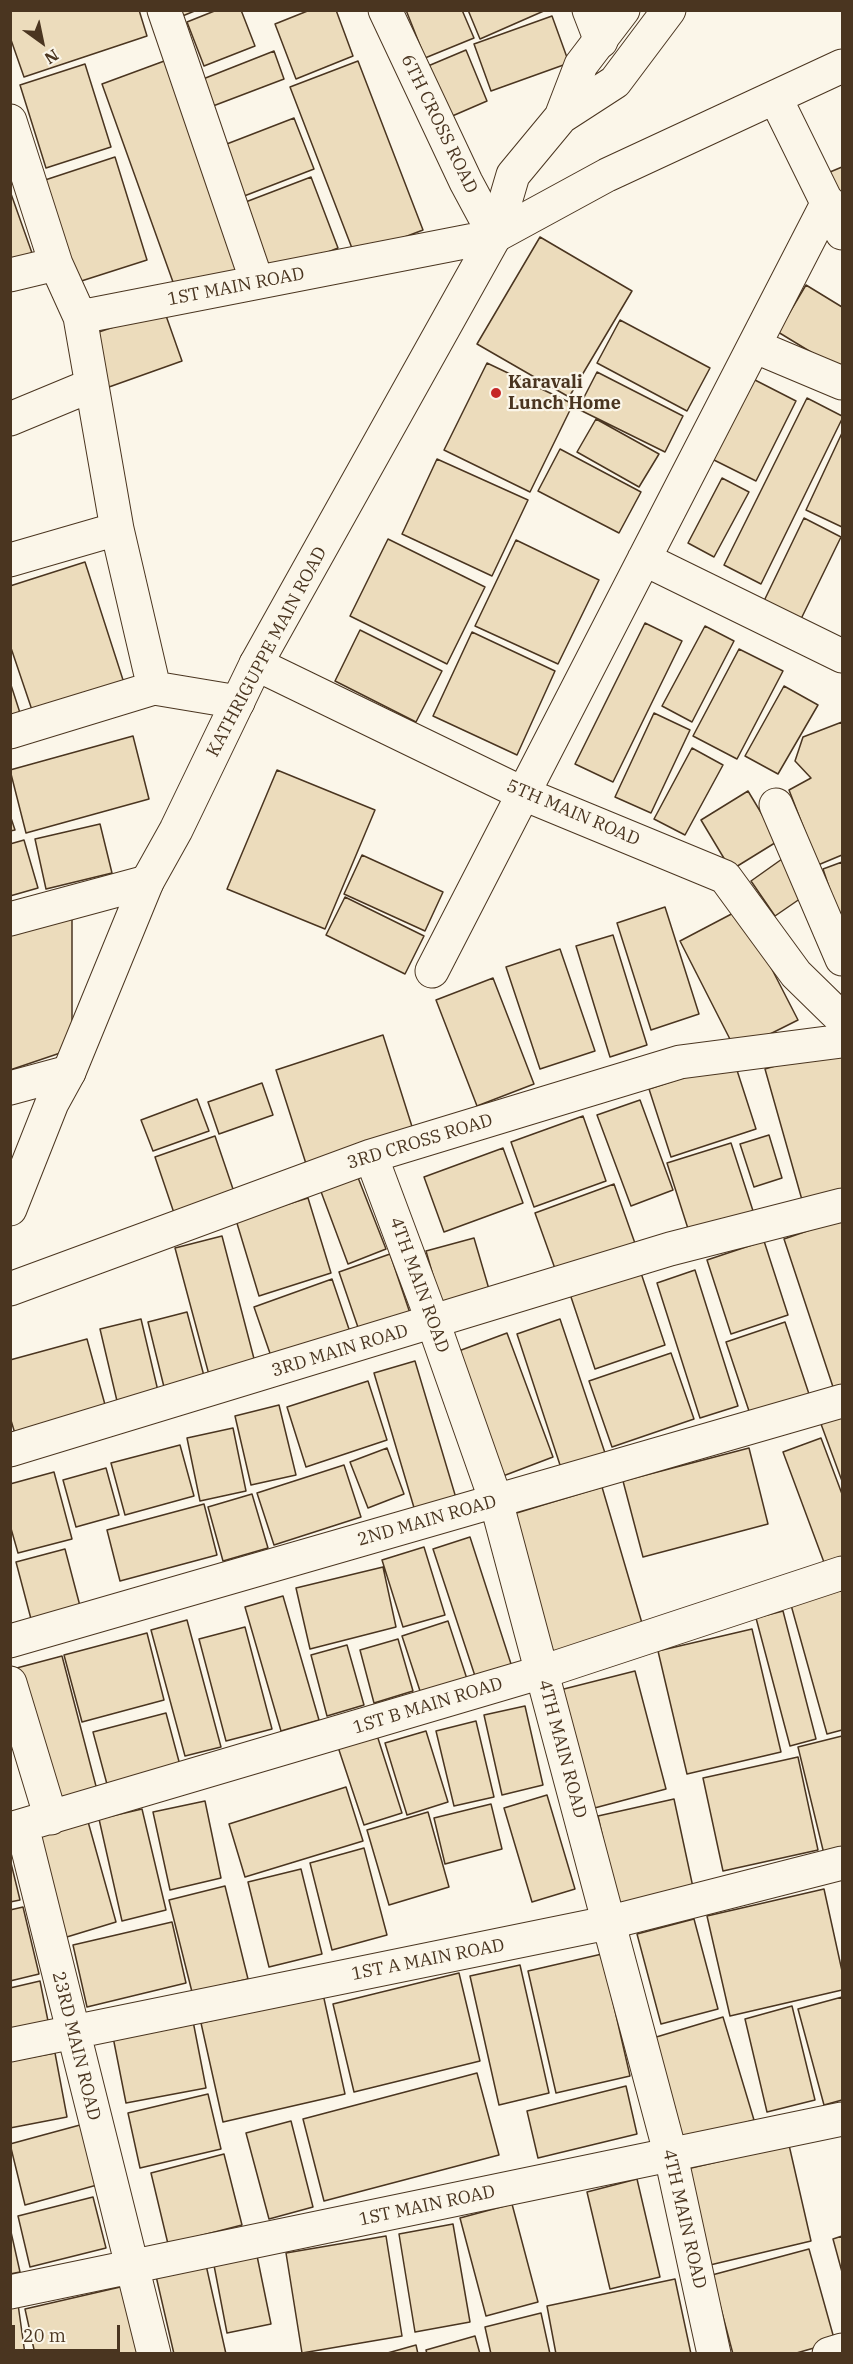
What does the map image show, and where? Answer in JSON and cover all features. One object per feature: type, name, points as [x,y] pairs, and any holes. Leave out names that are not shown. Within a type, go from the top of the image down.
[{"type":"street","points":[[164,10],[257,282]]},
{"type":"street","name":"6TH CROSS ROAD","points":[[385,10],[466,182],[495,236]]},
{"type":"street","points":[[589,10],[601,41]]},
{"type":"street","name":"KATHRIGUPPE MAIN ROAD","points":[[561,117],[581,65],[622,10]]},
{"type":"street","name":"KATHRIGUPPE MAIN ROAD","points":[[10,1209],[52,1103],[69,1072],[147,882],[176,831],[256,664],[495,236],[513,175],[561,117],[615,82],[669,10]]},
{"type":"street","points":[[495,236],[607,175],[843,66]]},
{"type":"street","points":[[775,97],[843,233]]},
{"type":"street","points":[[10,121],[56,264],[80,317],[117,529],[154,688]]},
{"type":"street","points":[[432,971],[828,202]]},
{"type":"street","name":"1ST MAIN ROAD","points":[[80,317],[495,236]]},
{"type":"street","points":[[10,275],[56,264]]},
{"type":"street","points":[[754,346],[843,383]]},
{"type":"street","points":[[10,419],[92,385]]},
{"type":"street","points":[[10,560],[117,529]]},
{"type":"street","points":[[644,560],[843,656]]},
{"type":"street","name":"5TH MAIN ROAD","points":[[256,664],[524,794],[725,877],[796,974],[843,1020]]},
{"type":"street","points":[[10,732],[154,688],[238,702]]},
{"type":"street","points":[[776,805],[843,959]]},
{"type":"street","points":[[10,919],[147,882]]},
{"type":"street","name":"3RD CROSS ROAD","points":[[10,1289],[371,1156],[680,1062],[843,1041]]},
{"type":"street","points":[[10,1088],[69,1072]]},
{"type":"street","name":"4TH MAIN ROAD","points":[[371,1156],[433,1322],[496,1502],[671,2156],[714,2354]]},
{"type":"street","name":"3RD MAIN ROAD","points":[[10,1449],[670,1249],[843,1204]]},
{"type":"street","name":"2ND MAIN ROAD","points":[[10,1641],[843,1401]]},
{"type":"street","name":"1ST B MAIN ROAD","points":[[28,1824],[542,1672],[843,1574]]},
{"type":"street","name":"23RD MAIN ROAD","points":[[10,1683],[28,1824],[72,2032],[154,2354]]},
{"type":"street","name":"1ST A MAIN ROAD","points":[[10,2045],[607,1923],[843,1863]]},
{"type":"street","name":"1ST MAIN ROAD","points":[[10,2292],[843,2119]]},
{"type":"street","points":[[829,2354],[843,2350]]},
{"type":"building","points":[[10,10],[139,10],[147,36],[24,77],[10,37]]},
{"type":"building","points":[[177,10],[197,10],[180,17]]},
{"type":"building","points":[[217,10],[241,10],[255,46],[204,66],[187,22]]},
{"type":"building","points":[[310,10],[336,10],[353,56],[296,79],[275,24]]},
{"type":"building","points":[[406,10],[462,10],[474,38],[425,58]]},
{"type":"building","points":[[468,10],[546,10],[480,39]]},
{"type":"building","points":[[552,16],[569,63],[491,91],[474,44]]},
{"type":"building","points":[[466,50],[487,101],[450,117],[428,66]]},
{"type":"building","points":[[274,51],[284,79],[213,106],[203,79]]},
{"type":"building","points":[[167,60],[244,271],[178,296],[102,84]]},
{"type":"building","points":[[358,61],[423,230],[355,256],[290,87]]},
{"type":"building","points":[[85,64],[111,147],[46,168],[20,85]]},
{"type":"building","points":[[294,118],[314,169],[239,198],[219,147]]},
{"type":"building","points":[[115,157],[147,260],[72,284],[39,182]]},
{"type":"building","points":[[842,167],[842,201],[830,172]]},
{"type":"building","points":[[311,177],[338,248],[271,275],[243,203]]},
{"type":"building","points":[[10,191],[32,253],[10,261]]},
{"type":"building","points":[[540,237],[632,291],[569,397],[477,344]]},
{"type":"building","points":[[806,285],[842,307],[842,371],[778,332]]},
{"type":"building","points":[[164,310],[182,361],[109,387],[90,335]]},
{"type":"building","points":[[620,320],[710,368],[687,411],[597,363]]},
{"type":"building","points":[[487,363],[573,404],[530,492],[444,450]]},
{"type":"building","points":[[597,372],[683,416],[665,452],[578,409]]},
{"type":"building","points":[[753,379],[796,401],[756,481],[712,459]]},
{"type":"building","points":[[807,398],[842,416],[842,419],[761,584],[724,565]]},
{"type":"building","points":[[596,419],[659,454],[639,487],[577,452]]},
{"type":"building","points":[[842,433],[842,527],[806,510]]},
{"type":"building","points":[[560,449],[641,492],[619,533],[538,491]]},
{"type":"building","points":[[437,459],[528,500],[492,576],[402,534]]},
{"type":"building","points":[[722,478],[749,492],[714,557],[688,543]]},
{"type":"building","points":[[804,518],[841,537],[800,621],[763,603]]},
{"type":"building","points":[[388,539],[485,587],[447,664],[350,616]]},
{"type":"building","points":[[516,540],[599,580],[558,664],[475,626]]},
{"type":"building","points":[[85,562],[124,683],[33,713],[10,645],[10,586]]},
{"type":"building","points":[[645,623],[682,641],[613,782],[575,764]]},
{"type":"building","points":[[705,626],[734,641],[692,722],[662,706]]},
{"type":"building","points":[[360,630],[442,671],[416,722],[335,681]]},
{"type":"building","points":[[472,632],[555,671],[517,755],[433,716]]},
{"type":"building","points":[[739,649],[783,671],[737,759],[693,736]]},
{"type":"building","points":[[10,682],[21,716],[10,719]]},
{"type":"building","points":[[784,686],[818,705],[778,774],[745,756]]},
{"type":"building","points":[[654,713],[690,730],[651,813],[615,797]]},
{"type":"building","points":[[842,722],[842,855],[818,865],[789,790],[811,778],[795,761],[803,737]]},
{"type":"building","points":[[133,736],[149,799],[26,833],[10,770]]},
{"type":"building","points":[[692,748],[723,765],[685,835],[654,819]]},
{"type":"building","points":[[277,770],[375,810],[325,929],[227,889]]},
{"type":"building","points":[[748,791],[778,841],[731,870],[701,820]]},
{"type":"building","points":[[10,815],[15,830],[10,831]]},
{"type":"building","points":[[100,824],[112,873],[46,889],[35,839]]},
{"type":"building","points":[[24,840],[38,888],[10,896],[10,844]]},
{"type":"building","points":[[362,855],[443,892],[425,931],[344,894]]},
{"type":"building","points":[[782,859],[807,894],[775,916],[751,881]]},
{"type":"building","points":[[842,862],[842,926],[823,869]]},
{"type":"building","points":[[345,897],[424,936],[405,974],[326,935]]},
{"type":"building","points":[[665,907],[699,1014],[651,1030],[617,923]]},
{"type":"building","points":[[741,909],[798,1020],[736,1051],[680,941]]},
{"type":"building","points":[[72,910],[72,1049],[10,1070],[10,934]]},
{"type":"building","points":[[613,935],[647,1045],[610,1057],[576,946]]},
{"type":"building","points":[[560,949],[595,1051],[540,1069],[506,967]]},
{"type":"building","points":[[493,978],[534,1084],[477,1106],[436,1000]]},
{"type":"building","points":[[383,1035],[415,1136],[308,1170],[276,1070]]},
{"type":"building","points":[[842,1046],[842,1196],[804,1207],[765,1069]]},
{"type":"building","points":[[734,1061],[756,1129],[671,1157],[649,1089]]},
{"type":"building","points":[[262,1083],[273,1115],[219,1134],[208,1102]]},
{"type":"building","points":[[197,1099],[209,1131],[153,1151],[141,1120]]},
{"type":"building","points":[[640,1100],[673,1190],[631,1206],[597,1115]]},
{"type":"building","points":[[583,1116],[606,1181],[534,1207],[511,1142]]},
{"type":"building","points":[[769,1135],[782,1178],[754,1187],[740,1144]]},
{"type":"building","points":[[215,1136],[234,1192],[174,1213],[155,1157]]},
{"type":"building","points":[[731,1143],[755,1217],[691,1238],[667,1163]]},
{"type":"building","points":[[503,1148],[523,1203],[444,1232],[424,1177]]},
{"type":"building","points":[[357,1175],[386,1249],[348,1264],[320,1189]]},
{"type":"building","points":[[614,1184],[637,1249],[558,1277],[535,1213]]},
{"type":"building","points":[[308,1198],[331,1273],[259,1296],[236,1220]]},
{"type":"building","points":[[842,1219],[842,1387],[834,1390],[784,1239]]},
{"type":"building","points":[[222,1236],[258,1374],[212,1386],[175,1248]]},
{"type":"building","points":[[474,1238],[491,1296],[443,1310],[426,1251]]},
{"type":"building","points":[[764,1241],[788,1315],[731,1334],[707,1260]]},
{"type":"building","points":[[390,1254],[413,1322],[362,1339],[339,1272]]},
{"type":"building","points":[[638,1264],[665,1345],[595,1369],[568,1288]]},
{"type":"building","points":[[695,1270],[738,1406],[700,1418],[657,1283]]},
{"type":"building","points":[[332,1279],[351,1335],[273,1362],[254,1307]]},
{"type":"building","points":[[187,1312],[204,1376],[164,1387],[148,1322]]},
{"type":"building","points":[[141,1319],[158,1391],[117,1401],[100,1329]]},
{"type":"building","points":[[560,1319],[605,1453],[561,1468],[517,1334]]},
{"type":"building","points":[[785,1322],[810,1397],[751,1417],[726,1342]]},
{"type":"building","points":[[507,1333],[553,1457],[503,1476],[456,1352]]},
{"type":"building","points":[[87,1339],[107,1412],[16,1437],[10,1417],[10,1360]]},
{"type":"building","points":[[671,1353],[694,1419],[612,1447],[589,1381]]},
{"type":"building","points":[[415,1361],[456,1498],[415,1511],[374,1373]]},
{"type":"building","points":[[368,1381],[387,1440],[306,1467],[287,1407]]},
{"type":"building","points":[[279,1405],[296,1475],[251,1485],[235,1416]]},
{"type":"building","points":[[842,1416],[842,1481],[821,1424]]},
{"type":"building","points":[[233,1428],[246,1491],[200,1501],[187,1438]]},
{"type":"building","points":[[821,1438],[842,1494],[842,1559],[825,1565],[783,1452]]},
{"type":"building","points":[[180,1445],[194,1496],[125,1515],[111,1463]]},
{"type":"building","points":[[387,1448],[404,1494],[368,1508],[350,1462]]},
{"type":"building","points":[[749,1448],[768,1524],[643,1557],[623,1481]]},
{"type":"building","points":[[344,1465],[361,1517],[274,1545],[257,1493]]},
{"type":"building","points":[[106,1468],[119,1515],[76,1527],[63,1480]]},
{"type":"building","points":[[54,1472],[72,1539],[18,1553],[10,1525],[10,1484]]},
{"type":"building","points":[[602,1487],[644,1630],[551,1657],[510,1515]]},
{"type":"building","points":[[252,1494],[268,1548],[223,1561],[208,1507]]},
{"type":"building","points":[[204,1504],[217,1555],[120,1581],[107,1530]]},
{"type":"building","points":[[470,1537],[512,1667],[476,1679],[433,1549]]},
{"type":"building","points":[[424,1547],[445,1615],[403,1627],[382,1560]]},
{"type":"building","points":[[65,1549],[80,1606],[31,1619],[16,1562]]},
{"type":"building","points":[[383,1567],[396,1627],[310,1649],[296,1588]]},
{"type":"building","points":[[842,1590],[842,1730],[827,1734],[791,1605]]},
{"type":"building","points":[[283,1596],[319,1720],[281,1731],[245,1607]]},
{"type":"building","points":[[783,1611],[816,1739],[790,1746],[756,1618]]},
{"type":"building","points":[[187,1620],[221,1747],[185,1756],[151,1630]]},
{"type":"building","points":[[448,1621],[467,1679],[421,1694],[402,1636]]},
{"type":"building","points":[[245,1627],[272,1729],[226,1741],[199,1639]]},
{"type":"building","points":[[752,1629],[781,1752],[687,1774],[658,1651]]},
{"type":"building","points":[[147,1633],[164,1700],[82,1722],[64,1655]]},
{"type":"building","points":[[398,1639],[413,1691],[374,1703],[360,1650]]},
{"type":"building","points":[[347,1645],[364,1705],[327,1716],[311,1655]]},
{"type":"building","points":[[62,1656],[97,1790],[48,1803],[13,1669]]},
{"type":"building","points":[[635,1671],[666,1789],[587,1810],[556,1691]]},
{"type":"building","points":[[525,1706],[543,1785],[502,1795],[484,1715]]},
{"type":"building","points":[[166,1713],[181,1769],[108,1788],[93,1732]]},
{"type":"building","points":[[476,1721],[494,1797],[454,1806],[436,1731]]},
{"type":"building","points":[[375,1729],[402,1813],[364,1825],[336,1741]]},
{"type":"building","points":[[426,1731],[448,1802],[407,1815],[385,1743]]},
{"type":"building","points":[[842,1736],[842,1849],[824,1854],[798,1747]]},
{"type":"building","points":[[798,1757],[818,1850],[723,1871],[703,1778]]},
{"type":"building","points":[[346,1787],[363,1841],[245,1877],[229,1824]]},
{"type":"building","points":[[547,1795],[575,1889],[532,1902],[504,1808]]},
{"type":"building","points":[[674,1799],[694,1892],[618,1908],[598,1816]]},
{"type":"building","points":[[205,1801],[221,1878],[170,1890],[153,1812]]},
{"type":"building","points":[[491,1804],[502,1849],[445,1864],[434,1818]]},
{"type":"building","points":[[142,1809],[166,1910],[122,1921],[99,1819]]},
{"type":"building","points":[[428,1812],[449,1887],[389,1905],[367,1830]]},
{"type":"building","points":[[87,1818],[116,1922],[57,1940],[26,1836]]},
{"type":"building","points":[[364,1848],[387,1935],[332,1950],[310,1863]]},
{"type":"building","points":[[10,1859],[20,1900],[10,1902]]},
{"type":"building","points":[[301,1869],[322,1954],[269,1967],[248,1882]]},
{"type":"building","points":[[225,1886],[248,1979],[192,1992],[169,1900]]},
{"type":"building","points":[[824,1889],[842,1971],[842,1990],[730,2016],[707,1916]]},
{"type":"building","points":[[23,1907],[39,1974],[10,1981],[10,1910]]},
{"type":"building","points":[[694,1919],[718,2009],[661,2024],[637,1934]]},
{"type":"building","points":[[172,1922],[186,1983],[87,2007],[73,1945]]},
{"type":"building","points":[[602,1954],[630,2076],[556,2093],[528,1971]]},
{"type":"building","points":[[520,1965],[549,2093],[499,2105],[470,1976]]},
{"type":"building","points":[[459,1973],[480,2061],[354,2092],[333,2004]]},
{"type":"building","points":[[40,1981],[48,2021],[10,2029],[10,1988]]},
{"type":"building","points":[[323,1994],[345,2094],[223,2122],[201,2023]]},
{"type":"building","points":[[842,1997],[842,2100],[824,2105],[798,2009]]},
{"type":"building","points":[[792,2006],[815,2100],[767,2112],[745,2019]]},
{"type":"building","points":[[723,2017],[754,2120],[682,2141],[653,2038]]},
{"type":"building","points":[[193,2021],[206,2088],[126,2103],[113,2037]]},
{"type":"building","points":[[55,2053],[67,2117],[10,2128],[10,2061]]},
{"type":"building","points":[[477,2073],[499,2155],[324,2201],[303,2119]]},
{"type":"building","points":[[626,2086],[637,2134],[538,2158],[527,2111]]},
{"type":"building","points":[[208,2094],[221,2149],[140,2168],[128,2113]]},
{"type":"building","points":[[291,2121],[313,2207],[269,2219],[246,2133]]},
{"type":"building","points":[[80,2125],[97,2185],[25,2205],[10,2144]]},
{"type":"building","points":[[789,2145],[811,2241],[710,2265],[687,2169]]},
{"type":"building","points":[[224,2154],[242,2225],[168,2244],[151,2173]]},
{"type":"building","points":[[637,2179],[660,2277],[610,2289],[587,2192]]},
{"type":"building","points":[[93,2197],[106,2248],[30,2267],[18,2216]]},
{"type":"building","points":[[512,2204],[538,2302],[486,2316],[460,2218]]},
{"type":"building","points":[[453,2224],[470,2322],[415,2332],[399,2234]]},
{"type":"building","points":[[10,2233],[20,2272],[10,2274]]},
{"type":"building","points":[[386,2236],[402,2336],[302,2353],[286,2253]]},
{"type":"building","points":[[842,2236],[842,2272],[833,2239]]},
{"type":"building","points":[[255,2246],[271,2324],[227,2333],[212,2255]]},
{"type":"building","points":[[809,2249],[835,2342],[793,2354],[733,2354],[712,2275]]},
{"type":"building","points":[[206,2265],[226,2354],[174,2354],[156,2276]]},
{"type":"building","points":[[675,2279],[691,2354],[556,2354],[547,2306]]},
{"type":"building","points":[[129,2285],[145,2354],[35,2354],[25,2309]]},
{"type":"building","points":[[17,2297],[25,2354],[10,2354],[10,2298]]},
{"type":"building","points":[[541,2313],[550,2354],[491,2354],[485,2327]]},
{"type":"building","points":[[475,2336],[480,2354],[427,2354],[426,2350]]},
{"type":"building","points":[[416,2345],[418,2354],[384,2354]]},
{"type":"place","name":"Karavali Lunch Home","points":[[496,393]]}]
